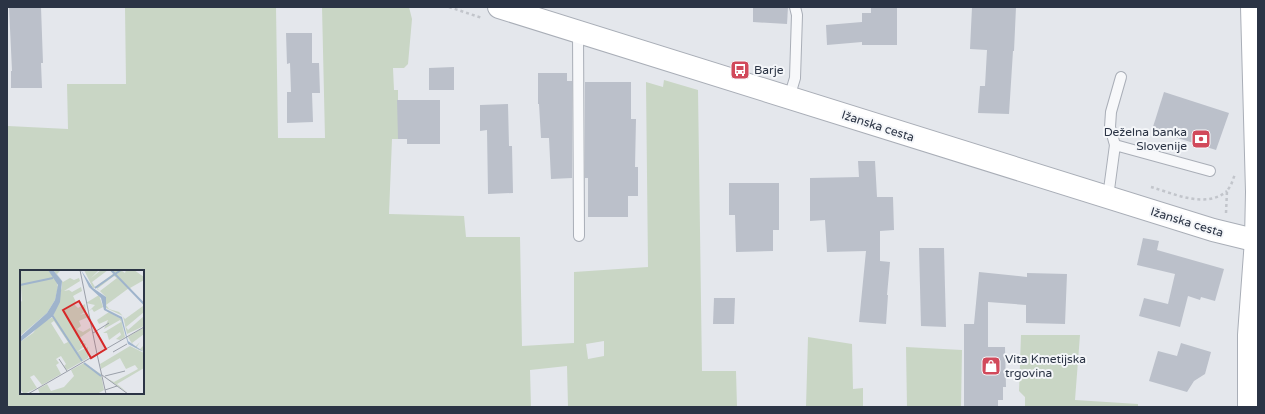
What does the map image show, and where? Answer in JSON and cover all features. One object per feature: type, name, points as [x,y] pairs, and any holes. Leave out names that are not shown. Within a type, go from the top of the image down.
[{"type":"main road","name":"Ižanska cesta","points":[[499,7],[524,11],[578,32],[1213,230],[1257,241]]},
{"type":"main road","points":[[1249,407],[1249,336],[1257,241],[1252,7]]},
{"type":"lane","points":[[789,98],[795,78],[797,15],[795,7]]},
{"type":"lane","points":[[578,32],[579,236]]},
{"type":"lane","points":[[1108,197],[1115,144],[1110,127],[1111,112],[1121,77]]},
{"type":"lane","points":[[1115,144],[1210,171]]},
{"type":"path","points":[[1227,200],[1227,191],[1231,185]]},
{"type":"green space","points":[[125,7],[276,7],[278,138],[325,138],[322,7],[409,7],[412,19],[408,64],[404,68],[393,68],[394,90],[398,90],[398,139],[392,139],[389,214],[464,216],[466,237],[520,237],[522,346],[574,343],[574,272],[648,267],[646,82],[663,87],[664,80],[698,90],[702,371],[736,371],[737,407],[568,407],[567,366],[530,370],[531,407],[7,407],[7,100],[8,126],[68,129],[67,84],[126,84]],"holes":[[[604,341],[604,356],[588,359],[586,344]]]},
{"type":"green space","points":[[1021,335],[1080,335],[1075,400],[1138,404],[1138,407],[1025,407],[1025,397],[1019,391]]},
{"type":"green space","points":[[808,337],[852,344],[853,389],[863,388],[863,407],[806,407]]},
{"type":"green space","points":[[906,347],[962,350],[961,407],[907,407]]},
{"type":"building","points":[[9,7],[41,7],[43,63],[41,63],[42,88],[11,88],[12,71]]},
{"type":"building","points":[[753,7],[788,7],[787,24],[753,22]]},
{"type":"building","points":[[871,7],[897,7],[897,45],[862,45],[862,42],[827,45],[826,25],[862,22],[862,13],[871,13]]},
{"type":"building","points":[[972,7],[1016,7],[1009,114],[978,113],[980,86],[985,86],[987,50],[970,49]]},
{"type":"building","points":[[286,33],[312,33],[312,63],[319,63],[320,93],[312,93],[313,122],[287,123],[287,92],[291,92],[290,63],[287,64]]},
{"type":"building","points":[[454,67],[454,90],[429,90],[429,68]]},
{"type":"building","points":[[538,73],[567,73],[567,81],[572,81],[572,178],[551,179],[549,138],[541,138],[538,104]]},
{"type":"building","points":[[585,82],[631,82],[631,119],[636,119],[635,167],[638,167],[638,196],[628,196],[628,217],[588,217],[588,178],[585,178]]},
{"type":"building","points":[[1164,92],[1229,113],[1216,150],[1152,130]]},
{"type":"building","points":[[397,100],[440,100],[440,144],[407,144],[407,139],[398,139]]},
{"type":"building","points":[[508,104],[509,146],[512,146],[513,193],[488,194],[487,130],[480,131],[480,105]]},
{"type":"building","points":[[858,161],[875,161],[877,197],[893,197],[894,230],[880,231],[880,261],[890,262],[886,324],[859,322],[866,251],[827,252],[825,220],[810,221],[810,178],[859,177]]},
{"type":"building","points":[[729,183],[779,183],[779,230],[773,230],[773,251],[736,252],[735,215],[729,215]]},
{"type":"building","points":[[1143,238],[1159,241],[1157,250],[1224,269],[1215,301],[1201,297],[1200,300],[1188,296],[1180,327],[1139,316],[1144,298],[1168,304],[1175,274],[1137,265]]},
{"type":"building","points":[[919,248],[944,248],[946,327],[921,326]]},
{"type":"building","points":[[979,272],[1027,277],[1027,273],[1067,274],[1065,324],[1026,323],[1026,305],[988,302],[988,347],[1005,347],[1006,387],[1003,387],[1003,400],[998,400],[998,407],[964,407],[964,324],[974,324]]},
{"type":"building","points":[[714,298],[735,298],[734,324],[713,324]]},
{"type":"building","points":[[1181,343],[1211,352],[1205,374],[1194,381],[1187,392],[1149,381],[1158,351],[1177,356]]},
{"type":"place","name":"Barje","points":[[740,70]]},
{"type":"place","name":"Deželna banka Slovenije","points":[[1201,139]]},
{"type":"place","name":"Vita Kmetijska trgovina","points":[[991,366]]}]
